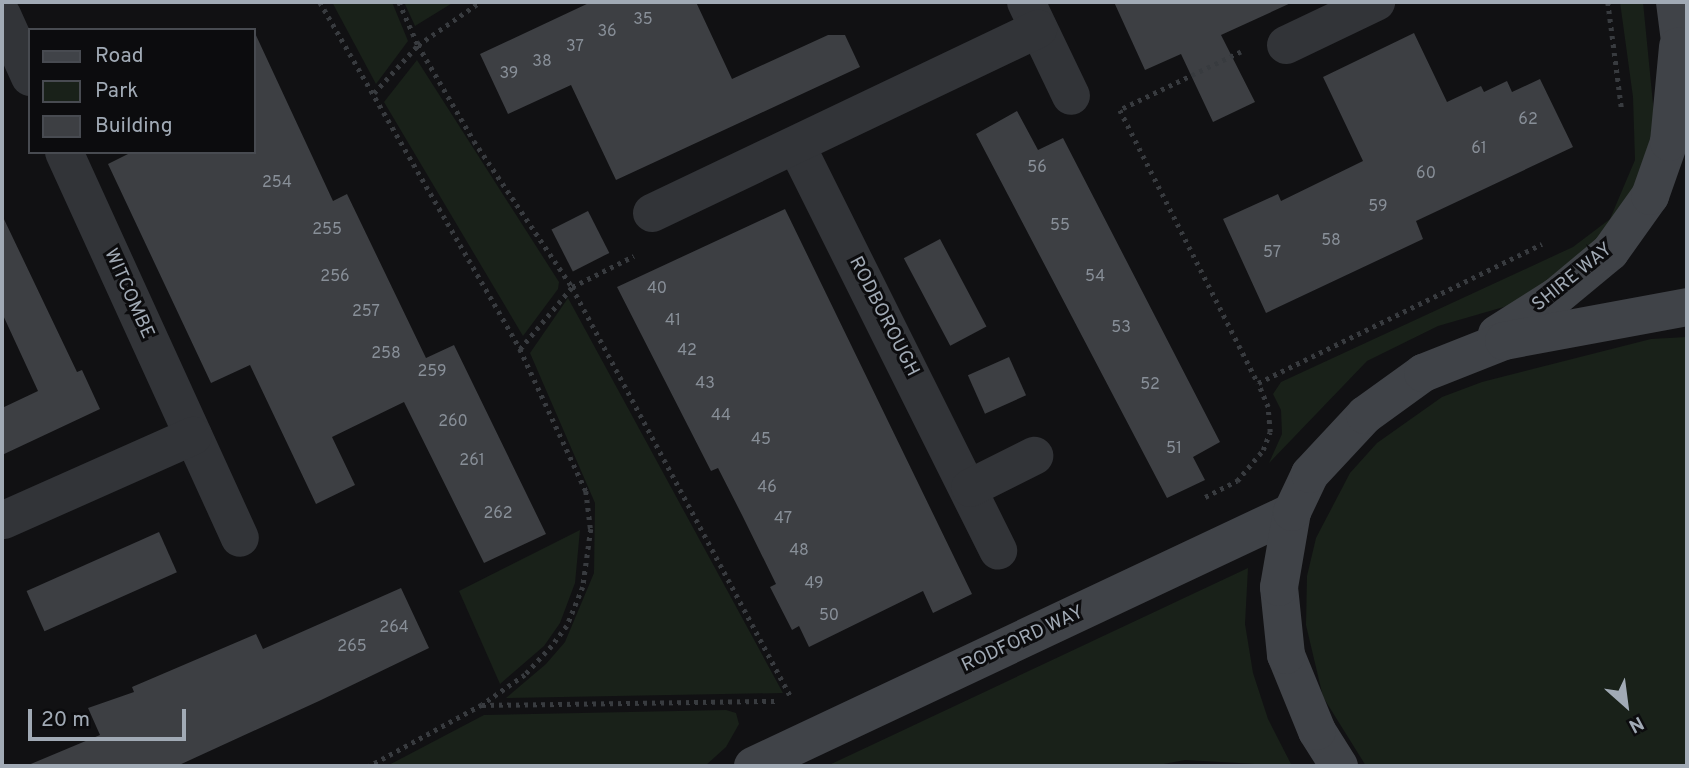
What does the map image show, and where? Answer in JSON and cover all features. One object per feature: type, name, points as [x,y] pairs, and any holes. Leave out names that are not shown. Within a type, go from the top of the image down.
[{"type":"street","name":"SHIRE WAY","points":[[1675,2],[1678,47],[1687,89]]},
{"type":"street","points":[[1286,45],[1359,5]]},
{"type":"street","points":[[2,15],[28,73]]},
{"type":"street","points":[[652,213],[797,146],[1032,15],[1071,96]]},
{"type":"street","name":"SHIRE WAY","points":[[1458,360],[1557,296],[1610,252],[1650,196],[1669,142],[1678,47]]},
{"type":"street","name":"RODBOROUGH","points":[[797,146],[970,488],[998,551]]},
{"type":"street","name":"WITCOMBE","points":[[65,154],[240,538]]},
{"type":"street","points":[[1339,766],[1317,731],[1286,655],[1279,587],[1292,512],[1310,474],[1365,415],[1423,373],[1504,341],[1687,307]]},
{"type":"street","points":[[4,520],[193,436]]},
{"type":"street","points":[[970,488],[1034,456]]},
{"type":"street","name":"RODFORD WAY","points":[[753,766],[1292,512]]},
{"type":"path","points":[[320,2],[520,349],[586,491],[591,529],[583,587],[567,626],[525,675],[482,705],[370,766]]},
{"type":"path","points":[[399,2],[418,45],[474,141],[572,287],[793,701],[482,705]]},
{"type":"path","points":[[374,93],[418,45],[480,2]]},
{"type":"path","points":[[1608,2],[1623,124]]},
{"type":"path","points":[[1192,504],[1237,481],[1263,450],[1269,419],[1258,383],[1120,110],[1246,50]]},
{"type":"path","points":[[520,349],[572,287],[667,239],[652,213]]},
{"type":"path","points":[[1258,383],[1548,241]]},
{"type":"green space","points":[[332,2],[392,2],[408,41],[376,84]]},
{"type":"green space","points":[[404,2],[454,2],[415,26]]},
{"type":"green space","points":[[1620,2],[1643,2],[1654,114],[1652,144],[1617,233],[1521,302],[1438,326],[1367,361],[1269,463],[1282,434],[1281,410],[1273,394],[1281,382],[1573,247],[1610,219],[1635,160],[1633,97]]},
{"type":"green space","points":[[417,60],[559,282],[558,289],[523,336],[384,102]]},
{"type":"green space","points":[[568,298],[783,693],[506,698],[546,664],[565,642],[594,573],[595,503],[530,353]]},
{"type":"green space","points":[[1687,337],[1687,766],[1366,766],[1323,697],[1306,625],[1307,576],[1316,538],[1350,473],[1377,443],[1442,397],[1482,382],[1651,339]]},
{"type":"green space","points":[[580,530],[575,583],[560,623],[544,646],[500,684],[459,591]]},
{"type":"green space","points":[[1248,568],[1245,624],[1253,673],[1268,719],[1292,766],[1185,760],[1153,766],[827,766]]},
{"type":"green space","points":[[726,710],[736,713],[739,724],[726,747],[705,766],[387,766],[484,715]]},
{"type":"building","points":[[591,2],[696,2],[732,79],[828,35],[845,35],[860,67],[616,180],[571,85],[508,114],[480,54]]},
{"type":"building","points":[[1114,2],[1293,2],[1221,35],[1255,102],[1213,122],[1181,54],[1145,70]]},
{"type":"building","points":[[1414,33],[1447,102],[1481,86],[1484,92],[1507,81],[1512,92],[1540,79],[1573,147],[1416,221],[1423,239],[1266,313],[1223,219],[1278,194],[1281,201],[1363,161],[1323,77]]},
{"type":"building","points":[[256,35],[333,201],[347,194],[426,358],[454,345],[546,534],[484,563],[404,402],[332,437],[355,485],[316,504],[250,365],[211,383],[108,164],[128,154],[256,154]]},
{"type":"building","points":[[1017,111],[1038,150],[1063,138],[1220,442],[1193,457],[1205,480],[1167,498],[976,134]]},
{"type":"building","points":[[785,209],[972,594],[933,613],[923,591],[809,647],[799,626],[792,630],[770,587],[776,584],[742,515],[718,468],[711,471],[617,287]]},
{"type":"building","points":[[588,211],[609,253],[573,271],[551,230]]},
{"type":"building","points":[[2,215],[77,372],[82,370],[100,409],[2,455],[2,408],[38,391],[2,313]]},
{"type":"building","points":[[940,239],[986,326],[950,346],[904,258]]},
{"type":"building","points":[[1009,357],[1026,395],[985,414],[968,375]]},
{"type":"building","points":[[159,532],[177,572],[44,631],[27,591]]},
{"type":"building","points":[[401,588],[429,648],[319,701],[177,766],[26,766],[100,735],[88,708],[134,692],[132,687],[256,634],[263,649]]}]
